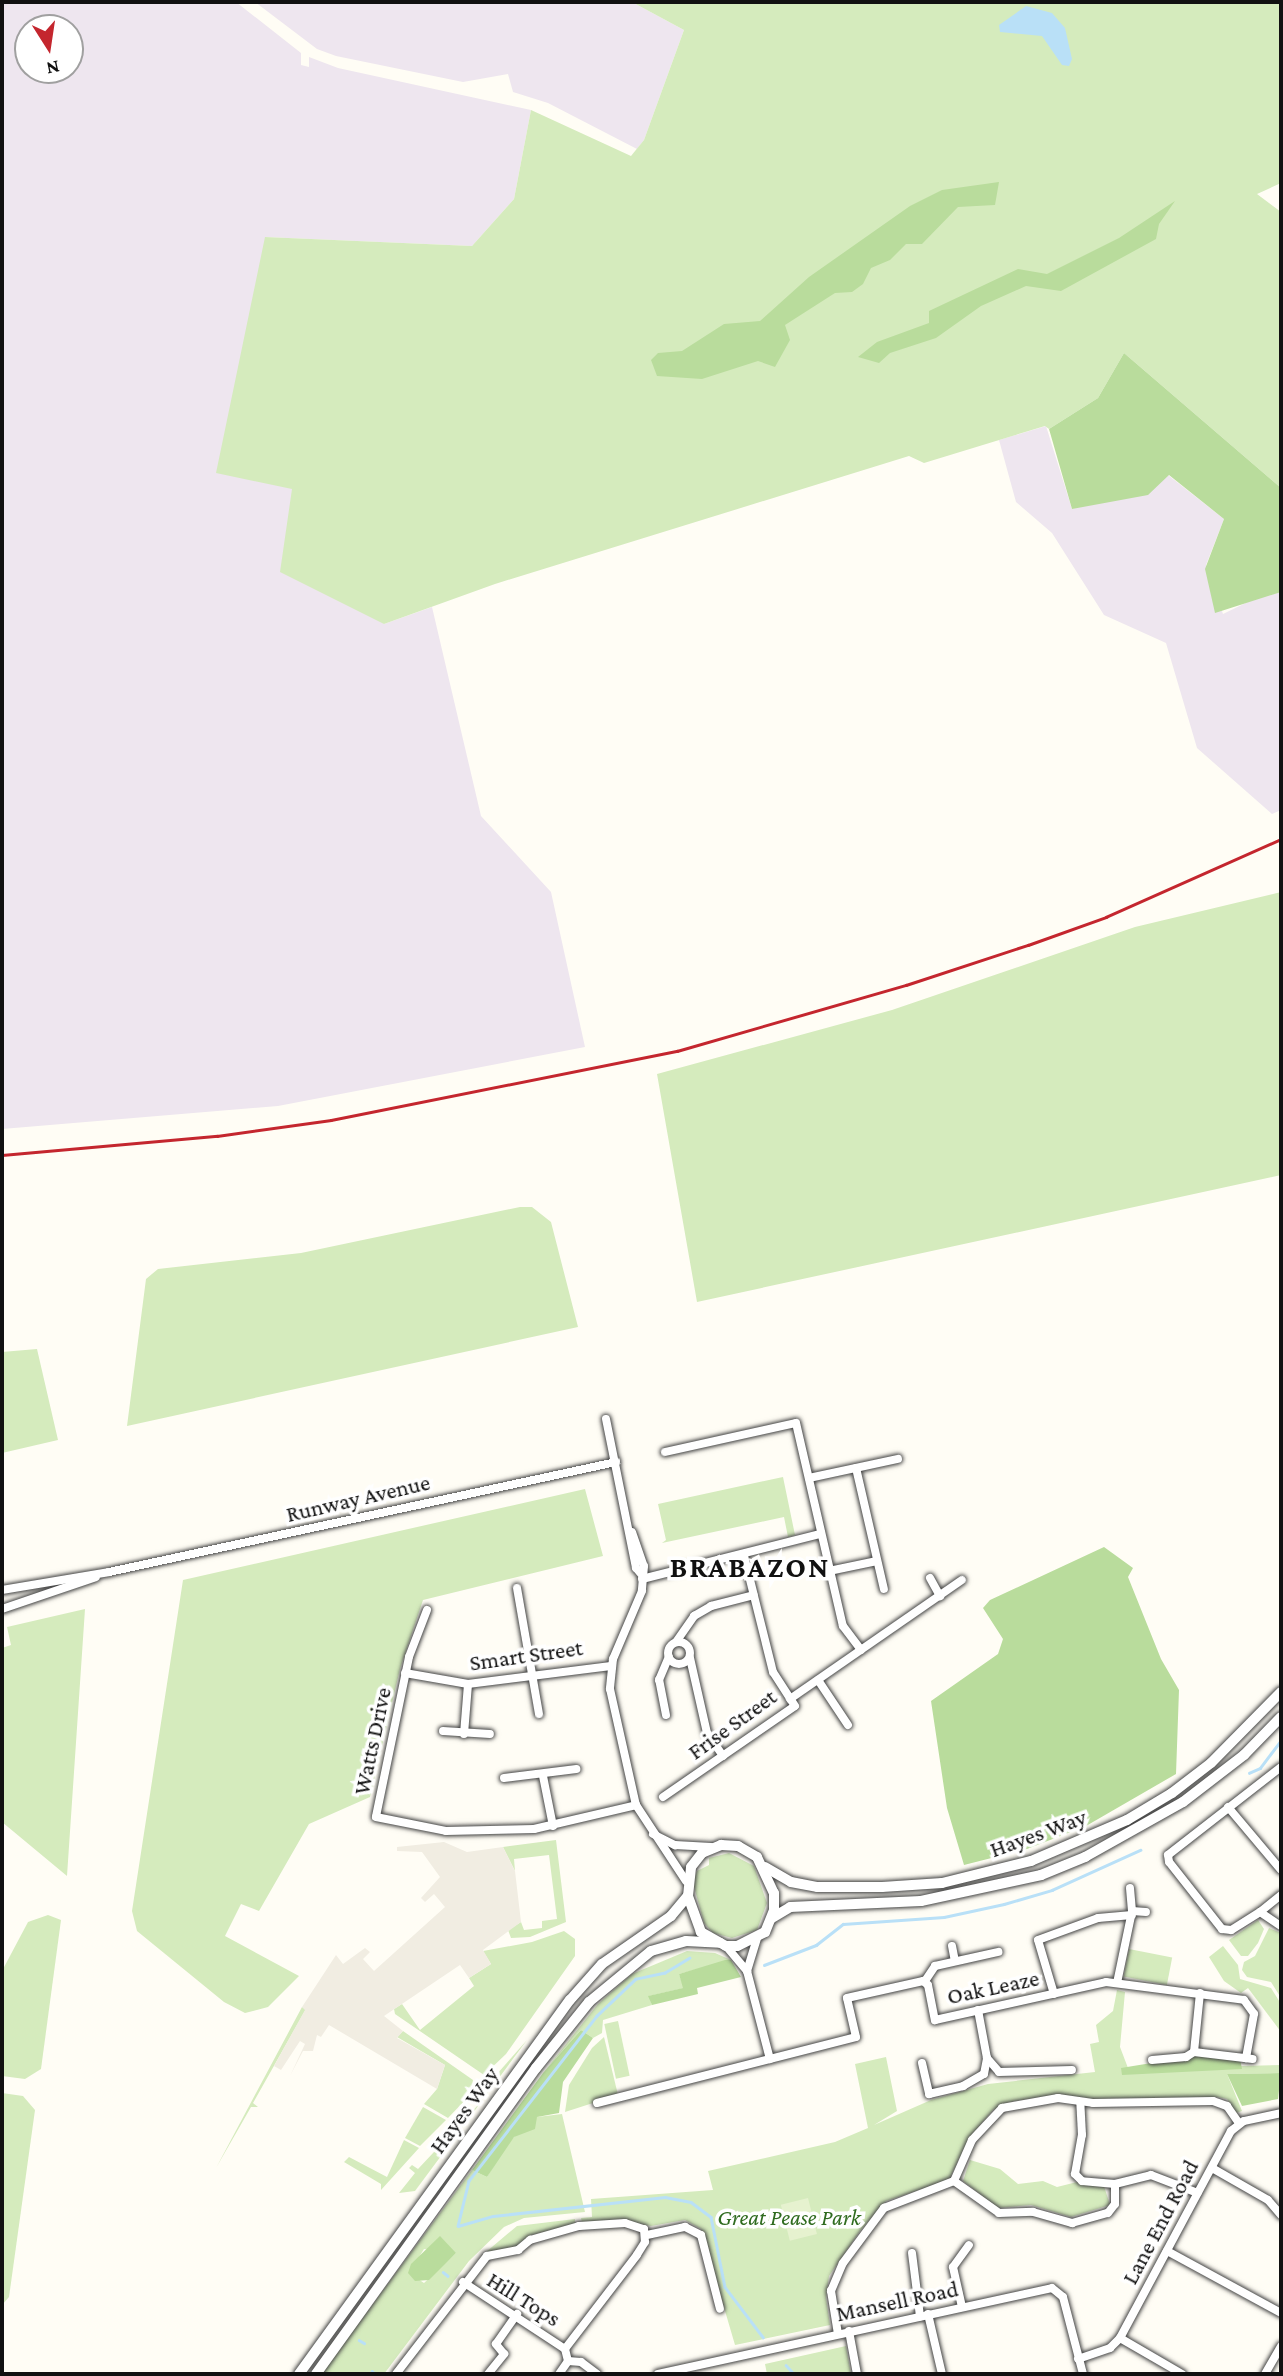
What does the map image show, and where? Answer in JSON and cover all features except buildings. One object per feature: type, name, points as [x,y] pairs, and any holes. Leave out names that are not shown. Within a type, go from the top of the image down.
[{"type":"street","points":[[606,1419],[632,1532],[636,1568],[642,1577],[639,1601],[611,1666],[612,1699],[636,1805],[651,1833],[686,1881],[688,1896],[701,1932],[723,1944],[747,1971],[770,2059]]},
{"type":"street","points":[[666,1452],[796,1423],[843,1626],[861,1650]]},
{"type":"street","points":[[809,1478],[898,1459]]},
{"type":"street","name":"Runway Avenue","points":[[2,1590],[109,1572],[616,1462]]},
{"type":"street","points":[[856,1468],[884,1589]]},
{"type":"street","points":[[642,1577],[744,1556],[751,1549],[820,1534]]},
{"type":"street","points":[[744,1556],[773,1672],[790,1699]]},
{"type":"street","points":[[830,1571],[877,1561]]},
{"type":"street","name":"Runway Avenue","points":[[2,1609],[109,1572]]},
{"type":"street","points":[[930,1578],[940,1595]]},
{"type":"street","name":"Frise Street","points":[[663,1797],[795,1706],[790,1699],[962,1580]]},
{"type":"street","points":[[517,1588],[536,1677],[539,1714]]},
{"type":"street","points":[[666,1715],[659,1680],[669,1657],[669,1648],[694,1616],[710,1606],[754,1595]]},
{"type":"street","name":"Watts Drive","points":[[427,1610],[405,1673],[376,1816],[454,1832],[553,1826]]},
{"type":"street","points":[[676,1642],[689,1647],[707,1733],[723,1756]]},
{"type":"street","points":[[669,1657],[677,1664],[690,1658]]},
{"type":"street","name":"Smart Street","points":[[405,1673],[468,1684],[536,1677],[594,1665],[611,1666]]},
{"type":"street","points":[[818,1679],[848,1725]]},
{"type":"street","points":[[464,1734],[468,1684]]},
{"type":"street","name":"Hayes Way","points":[[765,1867],[790,1882],[817,1887],[882,1887],[942,1883],[1031,1861],[1103,1832],[1172,1793],[1211,1763],[1281,1692]]},
{"type":"street","name":"Hayes Way","points":[[772,1918],[790,1907],[921,1901],[1041,1875],[1085,1857],[1183,1802],[1244,1755],[1281,1717]]},
{"type":"street","points":[[443,1731],[490,1734]]},
{"type":"street","points":[[1281,1767],[1174,1849],[1169,1862],[1227,1931],[1260,1912],[1281,1895]]},
{"type":"street","points":[[504,1778],[543,1776],[576,1769]]},
{"type":"street","points":[[543,1776],[553,1826],[636,1805]]},
{"type":"street","points":[[1228,1807],[1281,1870]]},
{"type":"street","points":[[651,1833],[688,1848],[738,1846],[765,1867],[774,1893],[772,1918],[757,1938],[747,1971]]},
{"type":"street","points":[[686,1881],[697,1859],[715,1847]]},
{"type":"street","points":[[1117,1983],[1132,1913],[1130,1888]]},
{"type":"street","name":"Hayes Way","points":[[299,2374],[578,1991],[602,1964],[671,1916],[688,1896]]},
{"type":"street","points":[[1054,1994],[1038,1940],[1098,1918],[1146,1912]]},
{"type":"street","points":[[1260,1912],[1281,1926]]},
{"type":"street","points":[[723,1944],[757,1938]]},
{"type":"street","name":"Hayes Way","points":[[316,2374],[528,2080],[589,2002],[651,1951],[686,1941],[723,1944]]},
{"type":"street","points":[[952,1946],[955,1962]]},
{"type":"street","points":[[925,1981],[930,1969],[998,1952]]},
{"type":"street","name":"Oak Leaze","points":[[597,2103],[856,2037],[847,1998],[925,1981],[935,2020],[1117,1983],[1244,2000],[1251,2007],[1250,2058],[1194,2052]]},
{"type":"street","points":[[1152,2060],[1194,2052],[1200,1993]]},
{"type":"street","points":[[922,2063],[929,2094],[963,2086],[984,2074],[987,2058],[978,2010]]},
{"type":"street","points":[[987,2058],[999,2072],[1072,2070]]},
{"type":"street","points":[[838,2334],[831,2301],[835,2277],[884,2208],[954,2181],[972,2140],[1002,2108],[1058,2098],[1080,2102],[1219,2101],[1239,2123],[1281,2113]]},
{"type":"street","points":[[1080,2102],[1082,2135],[1076,2178],[1115,2184],[1151,2175],[1198,2193]]},
{"type":"street","name":"Lane End Road","points":[[1120,2338],[1239,2123]]},
{"type":"street","points":[[1212,2168],[1268,2200],[1281,2215]]},
{"type":"street","points":[[954,2181],[999,2213],[1033,2211],[1072,2223],[1113,2209],[1115,2184]]},
{"type":"street","points":[[396,2374],[463,2282],[487,2256],[518,2250],[554,2231],[625,2223],[635,2225],[647,2235]]},
{"type":"street","points":[[647,2235],[685,2227],[701,2235],[720,2309]]},
{"type":"street","points":[[559,2374],[568,2361],[565,2348],[637,2255],[647,2235]]},
{"type":"street","points":[[962,2307],[953,2267],[969,2245]]},
{"type":"street","points":[[1167,2251],[1281,2313]]},
{"type":"street","points":[[912,2253],[924,2315],[942,2374]]},
{"type":"street","name":"Hill Tops","points":[[463,2282],[495,2307],[517,2314],[565,2348]]},
{"type":"street","name":"Mansell Road","points":[[658,2374],[689,2371],[849,2331],[1044,2288],[1057,2290],[1063,2297],[1083,2374]]},
{"type":"street","points":[[488,2374],[504,2354],[496,2344],[517,2314]]},
{"type":"street","points":[[849,2331],[857,2374]]},
{"type":"street","points":[[1078,2359],[1110,2348],[1120,2338],[1181,2374]]},
{"type":"street","points":[[1265,2374],[1281,2346]]},
{"type":"street","points":[[568,2361],[582,2362],[597,2374]]},
{"type":"shaded area","points":[[2,2],[236,2],[301,53],[301,65],[309,67],[309,57],[338,68],[531,110],[514,199],[472,246],[265,237],[292,489],[384,624],[432,607],[481,816],[551,892],[585,1047],[278,1106],[2,1129]]},
{"type":"shaded area","points":[[255,2],[632,2],[684,30],[644,140],[637,149],[548,103],[513,92],[508,74],[463,82],[336,56],[317,49]]},
{"type":"shaded area","points":[[1046,426],[1072,509],[1168,475],[1224,519],[1206,565],[1223,614],[1256,598],[1281,592],[1281,810],[1272,814],[1197,748],[1166,643],[1104,615],[1052,533],[1016,502],[999,440]]},
{"type":"shaded area","points":[[444,1842],[467,1852],[503,1847],[515,1871],[521,1922],[483,1950],[491,1964],[469,1978],[460,1965],[384,2016],[403,2031],[397,2038],[445,2065],[437,2089],[329,2025],[321,2037],[317,2035],[313,2051],[303,2051],[290,2076],[305,2044],[300,2041],[281,2070],[274,2066],[305,2010],[302,2007],[336,1955],[343,1964],[365,1948],[370,1952],[363,1959],[374,1971],[445,1907],[434,1894],[425,1902],[421,1898],[440,1877],[422,1852],[397,1851],[397,1847]]},
{"type":"green space","points":[[632,2],[1281,2],[1281,183],[1257,194],[1281,212],[1281,488],[1124,353],[1098,398],[1049,429],[1045,426],[924,463],[909,456],[495,584],[384,624],[280,572],[292,489],[216,473],[265,237],[472,246],[514,199],[531,110],[631,156],[644,140],[684,30]]},
{"type":"green space","points":[[999,182],[995,205],[958,207],[922,244],[906,244],[890,260],[871,268],[863,284],[852,292],[835,293],[785,325],[790,340],[775,367],[758,361],[702,379],[657,376],[651,360],[658,353],[682,351],[724,324],[760,321],[809,277],[910,206],[942,190]]},
{"type":"green space","points":[[1175,201],[1159,224],[1156,239],[1061,291],[1026,286],[981,306],[936,338],[890,353],[879,363],[858,357],[877,342],[929,323],[929,311],[1018,269],[1047,274],[1119,238]]},
{"type":"green space","points":[[1124,353],[1281,488],[1281,592],[1215,613],[1205,569],[1224,519],[1169,475],[1148,495],[1072,509],[1049,429],[1098,398]]},
{"type":"green space","points":[[1281,892],[1281,1175],[697,1302],[657,1074],[892,1010],[1135,927]]},
{"type":"green space","points":[[520,1207],[532,1207],[551,1222],[578,1327],[127,1426],[146,1279],[158,1269],[301,1253]]},
{"type":"green space","points":[[37,1349],[58,1440],[2,1453],[2,1352]]},
{"type":"green space","points":[[783,1477],[795,1535],[788,1537],[784,1517],[662,1543],[666,1540],[658,1504]]},
{"type":"green space","points":[[585,1489],[603,1556],[423,1600],[400,1669],[370,1797],[309,1824],[259,1911],[241,1904],[225,1936],[299,1976],[268,2007],[245,2013],[224,2002],[137,1931],[132,1911],[183,1580]]},
{"type":"green space","points":[[1104,1547],[1133,1568],[1128,1577],[1161,1659],[1179,1690],[1176,1774],[1086,1826],[1027,1849],[964,1865],[947,1808],[931,1701],[998,1654],[1003,1639],[983,1608],[990,1600]]},
{"type":"green space","points":[[85,1609],[67,1876],[2,1822],[2,1648],[11,1645],[7,1627]]},
{"type":"green space","points":[[556,1840],[566,1922],[530,1937],[511,1938],[508,1930],[521,1922],[524,1930],[542,1928],[542,1921],[557,1919],[549,1855],[514,1859],[515,1871],[503,1847]]},
{"type":"green space","points":[[729,1853],[754,1866],[767,1903],[757,1930],[732,1938],[713,1933],[704,1923],[693,1883],[697,1871],[709,1865],[709,1858]]},
{"type":"green space","points":[[48,1915],[61,1920],[41,2069],[25,2079],[2,2076],[2,1971],[28,1922]]},
{"type":"green space","points":[[1258,1920],[1264,1929],[1258,1943],[1248,1956],[1241,1956],[1229,1940]]},
{"type":"green space","points":[[1269,1928],[1281,1933],[1281,1998],[1271,1982],[1247,1977],[1242,1970],[1244,1962],[1255,1956]]},
{"type":"green space","points":[[564,1931],[575,1939],[575,1956],[506,2054],[484,2075],[395,2014],[394,2009],[402,2004],[420,2030],[474,1986],[469,1978],[491,1964],[483,1951],[532,1942]]},
{"type":"green space","points":[[1223,1946],[1238,1965],[1240,1979],[1271,1988],[1281,2004],[1281,2032],[1248,1988],[1241,1993],[1224,1981],[1209,1957]]},
{"type":"green space","points":[[1129,1949],[1172,1957],[1167,1985],[1124,1976]]},
{"type":"green space","points":[[687,1951],[715,1953],[731,1960],[679,1974],[684,1988],[649,1996],[652,2005],[603,2020],[602,2033],[593,2038],[581,2030],[543,2073],[598,2004],[632,1974]]},
{"type":"green space","points":[[731,1960],[741,1977],[697,1988],[698,1994],[652,2005],[648,1996],[683,1988],[679,1974]]},
{"type":"green space","name":"Great Pease Park","points":[[1117,1990],[1125,1992],[1120,2047],[1128,2068],[1200,2055],[1242,2066],[1281,2065],[1281,2073],[1227,2074],[1242,2111],[1236,2113],[1227,2099],[1217,2097],[1096,2101],[1047,2097],[1014,2101],[993,2110],[969,2138],[949,2180],[886,2201],[860,2231],[829,2276],[826,2298],[830,2325],[735,2345],[701,2229],[685,2220],[651,2226],[617,2220],[582,2223],[581,2218],[592,2217],[591,2199],[713,2190],[708,2171],[835,2142],[868,2128],[855,2064],[886,2057],[897,2111],[874,2125],[931,2100],[988,2084],[1095,2072],[1090,2044],[1099,2042],[1096,2025],[1113,2011]]},
{"type":"green space","points":[[302,2007],[306,2009],[253,2103],[258,2107],[251,2107],[216,2168]]},
{"type":"green space","points":[[618,2021],[630,2076],[616,2079],[604,2024]]},
{"type":"green space","points":[[581,2030],[593,2038],[563,2082],[559,2113],[537,2117],[535,2129],[514,2137],[487,2177],[472,2170],[543,2073]]},
{"type":"green space","points":[[403,2031],[473,2080],[470,2095],[448,2118],[424,2104],[437,2089],[445,2065],[397,2037]]},
{"type":"green space","points":[[604,2037],[618,2095],[565,2112],[569,2085],[592,2048]]},
{"type":"green space","points":[[527,2040],[415,2191],[399,2193],[415,2173],[409,2168],[412,2165],[418,2169],[479,2104],[475,2099]]},
{"type":"green space","points":[[1200,2055],[1240,2059],[1242,2069],[1122,2075],[1121,2068]]},
{"type":"green space","points":[[1281,2073],[1278,2099],[1242,2106],[1227,2074]]},
{"type":"green space","points":[[2,2093],[23,2096],[35,2110],[9,2297],[2,2305]]},
{"type":"green space","points":[[423,2107],[446,2120],[420,2146],[405,2138]]},
{"type":"green space","points":[[562,2114],[585,2212],[524,2218],[504,2227],[469,2261],[384,2374],[321,2374],[472,2170],[487,2177],[508,2142],[537,2117]],"holes":[[[424,2249],[456,2253],[424,2283],[409,2273]]]},
{"type":"green space","points":[[404,2140],[419,2148],[381,2190],[381,2184],[344,2162],[349,2157],[387,2177]]},
{"type":"green space","points":[[970,2160],[1000,2169],[1018,2184],[1043,2181],[1057,2187],[1077,2182],[1104,2186],[1110,2205],[1071,2217],[1031,2205],[998,2208],[963,2181]]},
{"type":"green space","points":[[808,2198],[817,2234],[790,2241],[781,2205]]},
{"type":"green space","points":[[575,2219],[575,2225],[531,2235],[516,2248],[486,2252],[517,2226]]},
{"type":"green space","points":[[440,2236],[456,2253],[429,2280],[415,2281],[408,2273],[411,2264]]},
{"type":"green space","points":[[846,2346],[851,2374],[767,2374],[765,2364]]},
{"type":"water","points":[[1026,6],[1052,13],[1065,28],[1072,59],[1069,66],[1062,65],[1042,36],[1000,32],[999,25]]},
{"type":"waterway","points":[[1249,1773],[1260,1768],[1281,1740]]},
{"type":"waterway","points":[[764,1965],[816,1945],[843,1924],[944,1917],[1004,1904],[1052,1890],[1140,1850]]},
{"type":"waterway","points":[[690,1958],[665,1973],[636,1979],[597,2016],[469,2181],[458,2226],[493,2216],[665,2197],[691,2202],[711,2217],[725,2287],[763,2337]]},
{"type":"waterway","points":[[443,2272],[448,2276]]},
{"type":"waterway","points":[[359,2340],[364,2343]]},
{"type":"waterway","points":[[786,2365],[794,2374]]},
{"type":"waterway","points":[[372,2371],[375,2374]]},
{"type":"railway","points":[[2,1155],[217,1136],[331,1120],[677,1051],[906,985],[1028,945],[1106,917],[1281,839]]},
{"type":"district","name":"BRABAZON","points":[[750,1567]]}]
